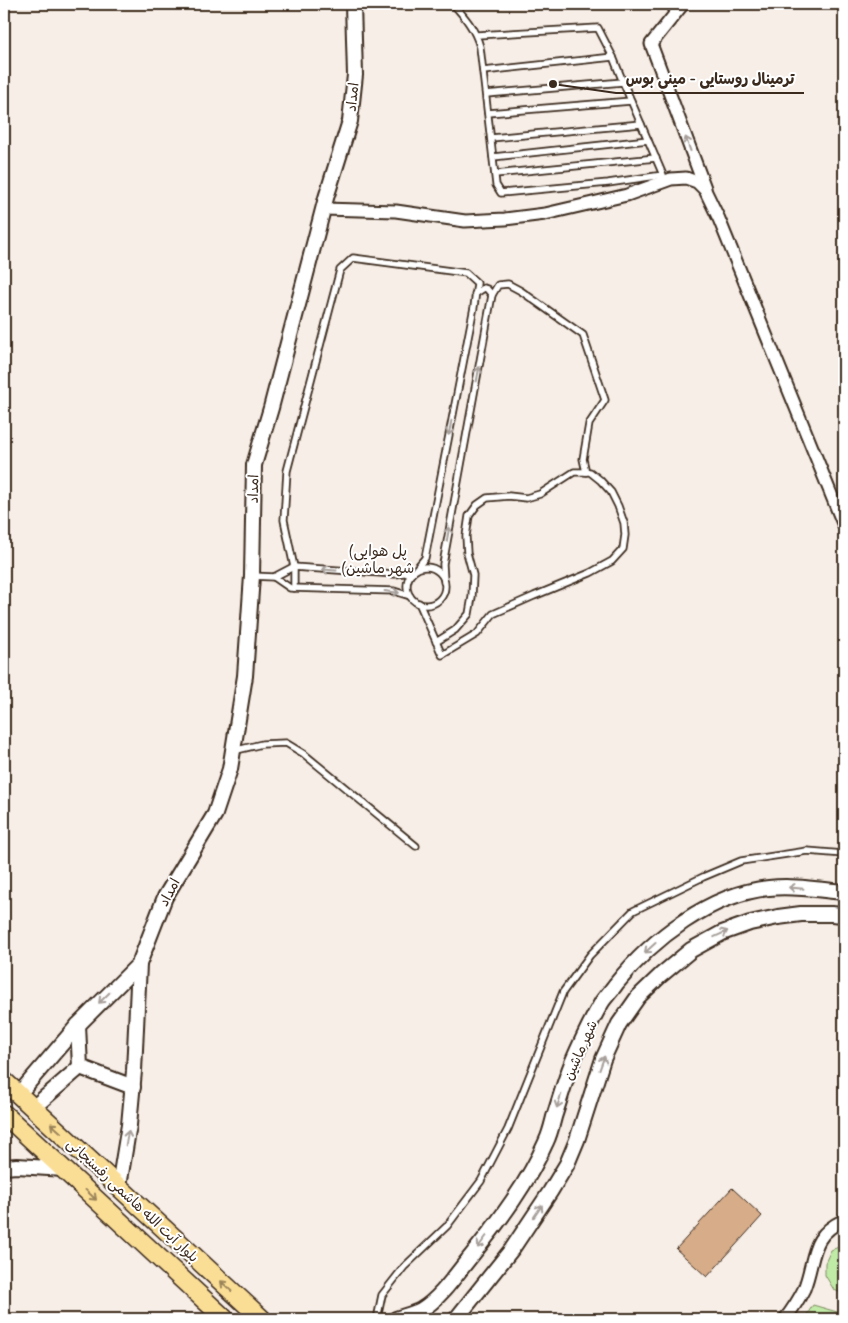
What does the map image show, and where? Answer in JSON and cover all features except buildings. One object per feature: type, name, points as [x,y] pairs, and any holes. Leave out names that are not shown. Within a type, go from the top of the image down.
[{"type":"main road","name":"بلوار آیت الله هاشمی رفسنجانی","points":[[4,1081],[262,1319]]},
{"type":"main road","points":[[4,1113],[18,1095]]},
{"type":"main road","points":[[18,1126],[34,1108]]},
{"type":"main road","name":"بلوار آیت الله هاشمی رفسنجانی","points":[[4,1113],[225,1319]]},
{"type":"street","name":"امداد","points":[[139,964],[165,897],[215,814],[230,770],[245,676],[252,576],[254,465],[271,408],[323,208],[350,121],[355,75],[353,4]]},
{"type":"street","points":[[683,4],[651,44],[705,190],[719,219],[844,525]]},
{"type":"street","points":[[323,208],[396,211],[465,221],[545,214],[627,196],[671,179],[686,178],[696,182],[705,190]]},
{"type":"street","name":"شهر ماشین","points":[[396,1319],[420,1310],[436,1298],[477,1249],[510,1204],[534,1168],[547,1140],[572,1064],[588,1028],[603,1001],[625,973],[646,951],[671,930],[697,913],[722,900],[748,892],[786,887],[844,892]]},
{"type":"street","name":"شهر ماشین","points":[[456,1319],[512,1249],[550,1192],[566,1164],[578,1140],[601,1066],[618,1024],[638,997],[691,950],[722,933],[750,923],[778,917],[801,914],[844,915]]},
{"type":"street","points":[[18,1095],[78,1025],[139,964]]},
{"type":"street","points":[[119,1186],[133,1087],[139,964]]},
{"type":"street","points":[[78,1025],[80,1067]]},
{"type":"street","points":[[80,1067],[133,1087]]},
{"type":"street","points":[[34,1108],[80,1067]]},
{"type":"street","points":[[4,1167],[64,1169]]},
{"type":"street","points":[[785,1319],[803,1290],[815,1248],[822,1234],[844,1220]]},
{"type":"lane","points":[[452,4],[466,18],[477,35],[496,184],[501,193],[608,183],[663,175],[613,57],[598,28],[477,35]]},
{"type":"lane","points":[[483,72],[613,57]]},
{"type":"lane","points":[[486,94],[623,82]]},
{"type":"lane","points":[[488,113],[631,101]]},
{"type":"lane","points":[[491,138],[641,124]]},
{"type":"lane","points":[[493,157],[648,140]]},
{"type":"lane","points":[[495,174],[656,158]]},
{"type":"lane","points":[[294,588],[294,567],[284,520],[287,470],[340,270],[353,258],[466,273],[477,283],[425,558],[409,577],[407,590],[410,596]]},
{"type":"lane","points":[[419,603],[436,602],[443,593],[443,564],[492,295],[498,285],[508,284],[521,291],[583,335],[605,400],[589,424],[583,459],[586,472]]},
{"type":"lane","points":[[475,294],[484,288],[492,295]]},
{"type":"lane","points":[[274,577],[290,588],[394,591],[410,596],[419,603],[436,642],[442,655],[477,634],[493,614],[590,573],[612,561],[623,549],[624,523],[611,492],[600,480],[590,472],[574,472],[540,494],[526,498],[509,496],[487,498],[476,505],[470,516],[466,536],[467,553],[473,575],[469,614],[454,630],[436,642]]},
{"type":"lane","points":[[252,576],[274,577],[292,567],[395,574],[427,567],[438,571],[444,582]]},
{"type":"lane","points":[[233,751],[262,744],[286,743],[304,754],[416,846]]},
{"type":"lane","points":[[377,1319],[382,1295],[404,1268],[447,1226],[481,1181],[508,1129],[564,992],[590,956],[633,911],[741,861],[807,851],[844,854]]},
{"type":"green space","points":[[844,1245],[844,1294],[834,1290],[825,1275],[825,1263],[831,1250]]},
{"type":"green space","points":[[813,1305],[844,1314],[844,1319],[804,1319]]},
{"type":"place","name":"ترمینال روستایی - مینی بوس","points":[[553,84]]},
{"type":"district","name":"(پل هوایی (شهر ماشین","points":[[378,560]]}]
